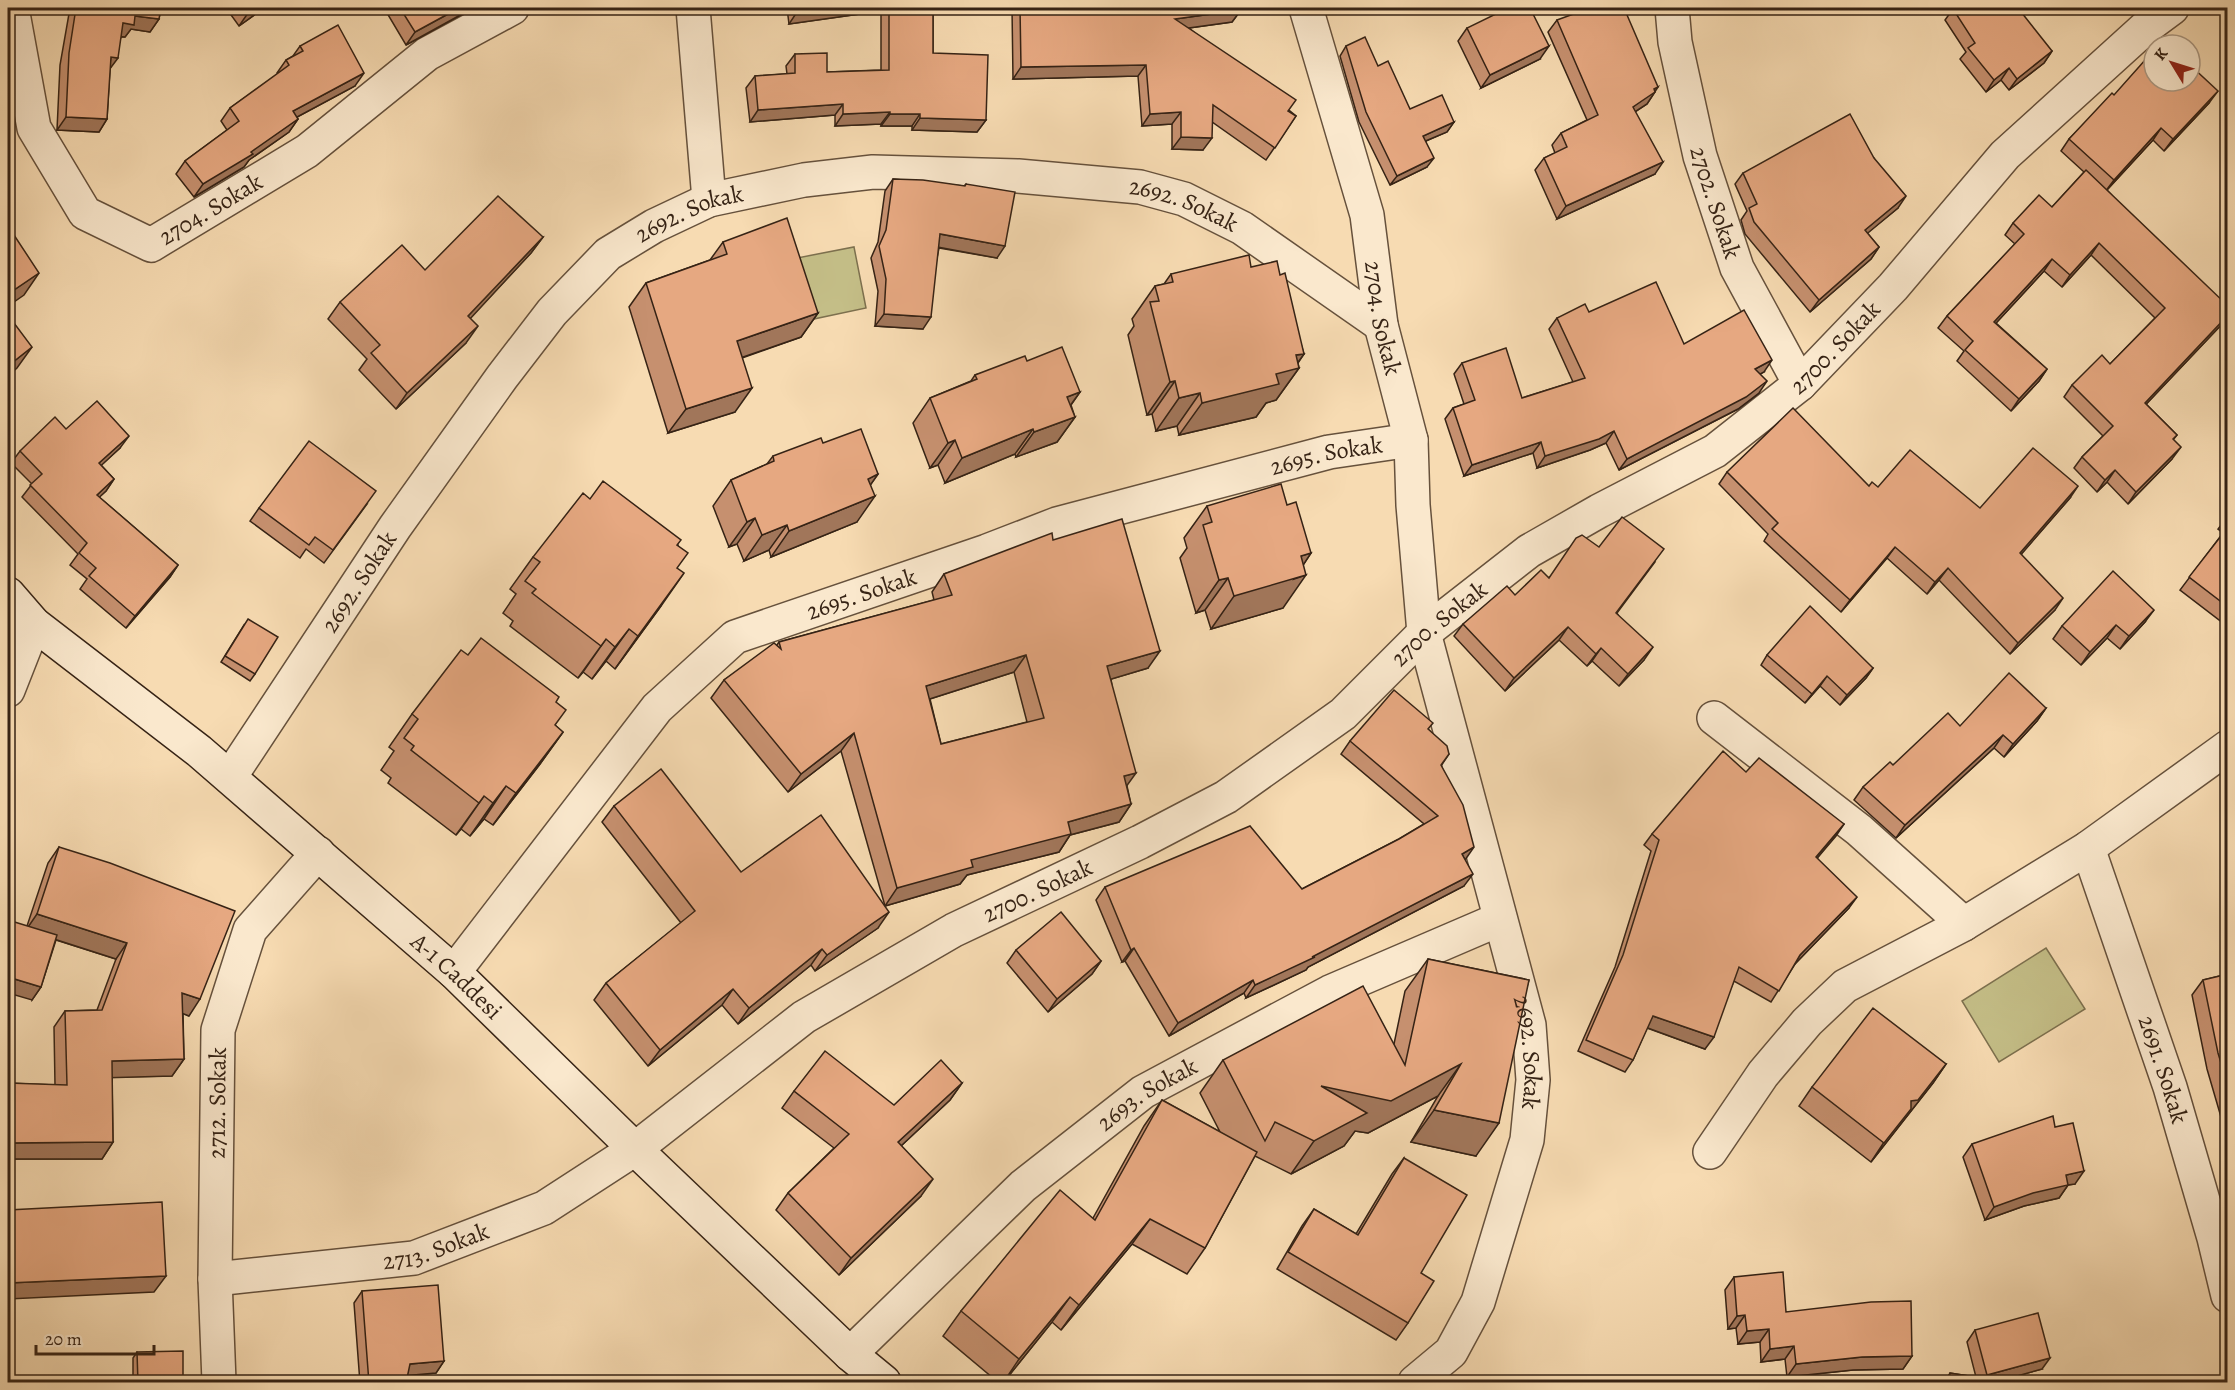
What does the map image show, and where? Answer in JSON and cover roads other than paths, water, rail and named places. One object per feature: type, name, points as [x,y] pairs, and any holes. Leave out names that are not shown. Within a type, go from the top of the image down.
[{"type":"street","name":"2704. Sokak","points":[[12,8],[34,128],[84,213],[151,245],[307,151],[427,54],[513,8]]},
{"type":"street","points":[[693,8],[710,200]]},
{"type":"street","name":"2704. Sokak","points":[[1306,8],[1367,215],[1381,325],[1411,440],[1413,505],[1424,633]]},
{"type":"street","name":"2702. Sokak","points":[[1672,8],[1675,42],[1700,156],[1737,268],[1800,384]]},
{"type":"street","name":"2700. Sokak","points":[[635,1149],[804,1017],[954,930],[1130,847],[1226,797],[1343,714],[1424,633],[1529,551],[1599,511],[1715,451],[1800,384],[1893,287],[2006,155],[2145,28],[2172,8]]},
{"type":"street","name":"2692. Sokak","points":[[230,777],[395,527],[502,376],[552,312],[608,254],[654,226],[710,200],[804,180],[873,172],[1018,176],[1140,187],[1184,199],[1242,228],[1381,325]]},
{"type":"street","name":"2695. Sokak","points":[[454,972],[657,708],[735,637],[977,554],[1057,524],[1329,452],[1411,440]]},
{"type":"street","name":"A-1 Caddesi","points":[[8,594],[34,624],[230,777],[454,972],[635,1149],[850,1354],[884,1383]]},
{"type":"street","points":[[8,690],[34,624]]},
{"type":"street","name":"2692. Sokak","points":[[1415,1383],[1451,1352],[1478,1302],[1527,1140],[1533,1080],[1529,1025],[1424,633]]},
{"type":"street","points":[[1714,718],[1859,830],[1964,924]]},
{"type":"street","points":[[1710,1152],[1763,1074],[1808,1022],[1845,986],[1964,924],[2088,848],[2228,747]]},
{"type":"street","name":"2691. Sokak","points":[[2088,848],[2170,1087],[2214,1238],[2228,1296]]},
{"type":"street","name":"2712. Sokak","points":[[219,1383],[215,1280],[218,1030],[250,930],[318,853]]},
{"type":"street","name":"2693. Sokak","points":[[850,1354],[1023,1186],[1143,1092],[1330,992],[1500,919]]},
{"type":"street","name":"2713. Sokak","points":[[215,1280],[414,1258],[544,1208],[635,1149]]}]
